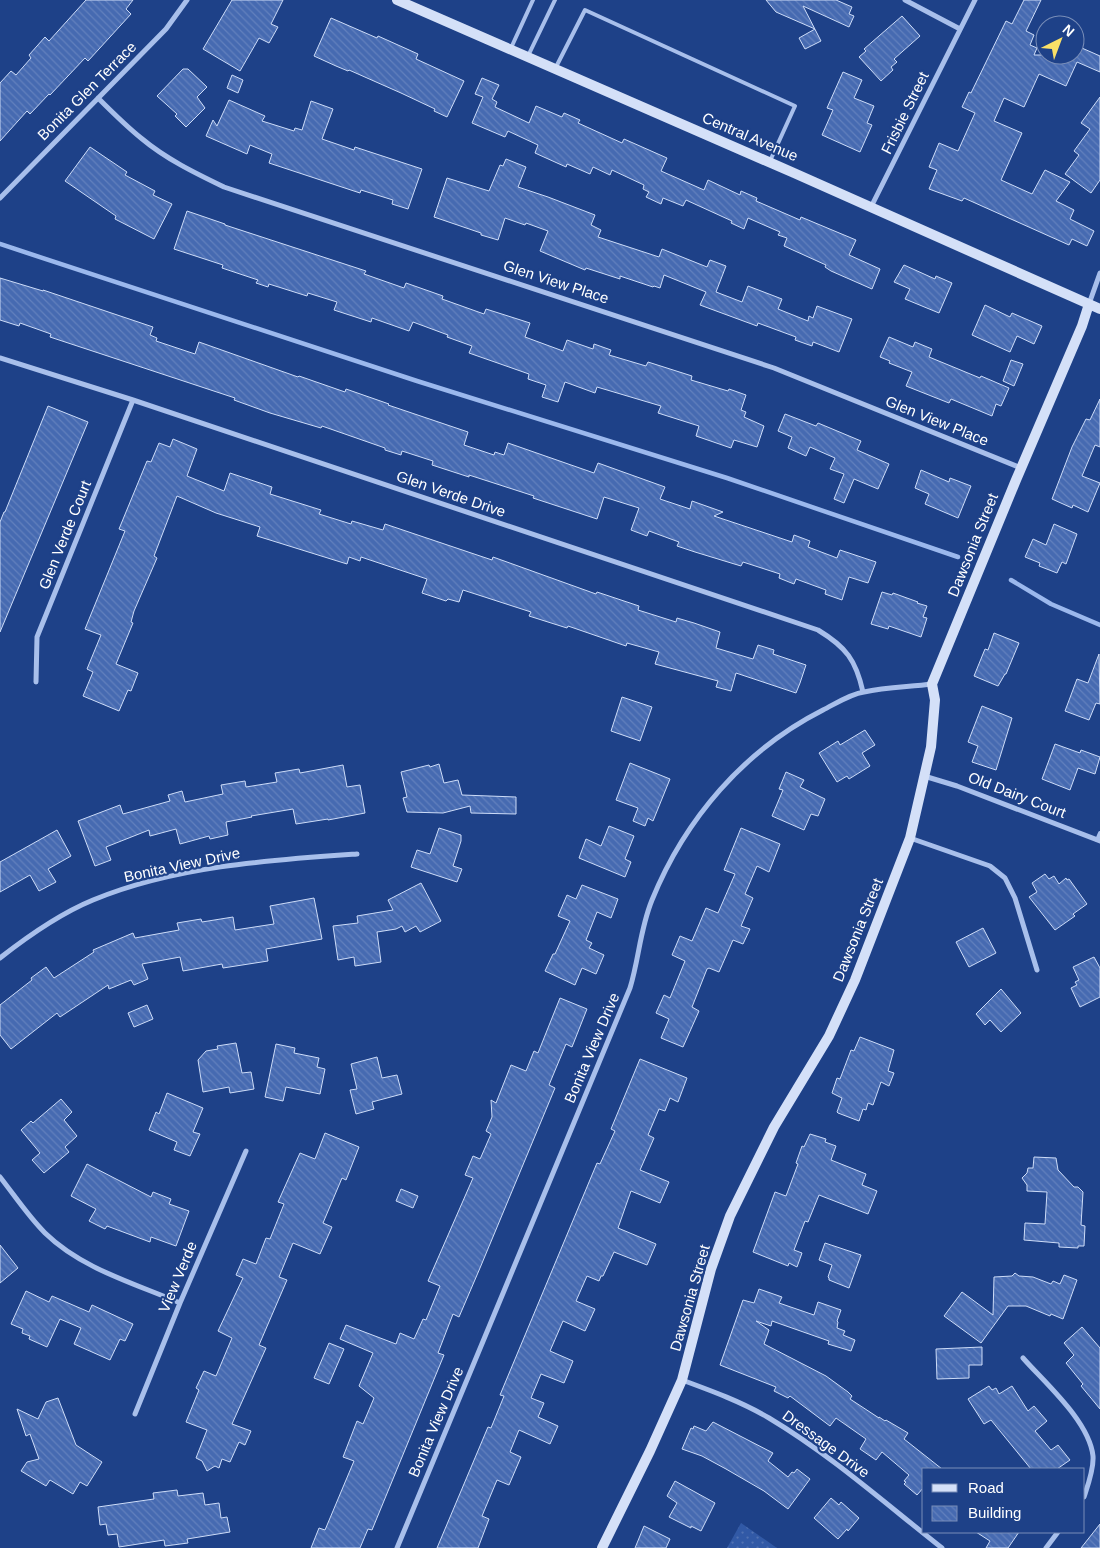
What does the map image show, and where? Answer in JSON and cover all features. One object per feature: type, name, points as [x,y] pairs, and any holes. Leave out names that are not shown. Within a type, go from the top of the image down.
[{"type":"street","name":"Bonita Glen Terrace","points":[[0,198],[17,178],[166,29],[188,0]]},
{"type":"street","name":"Central Avenue","points":[[397,0],[770,162],[1100,309]]},
{"type":"street","points":[[905,0],[960,29]]},
{"type":"street","name":"Frisbie Street","points":[[871,207],[975,0]]},
{"type":"street","name":"Glen View Place","points":[[98,98],[140,138],[161,153],[188,170],[224,187],[774,368],[1021,468]]},
{"type":"street","points":[[1089,304],[1100,273]]},
{"type":"street","name":"Dawsonia Street","points":[[602,1548],[650,1451],[682,1380],[712,1269],[730,1216],[774,1126],[830,1036],[855,980],[910,838],[931,747],[935,700],[932,684],[1089,304]]},
{"type":"street","name":"Glen Verde Drive","points":[[0,358],[133,400],[818,630],[835,640],[849,655],[859,675],[863,692]]},
{"type":"street","name":"Glen Verde Court","points":[[36,682],[37,638],[133,400]]},
{"type":"street","name":"Bonita View Drive","points":[[397,1548],[630,988],[635,974],[642,930],[651,902],[677,848],[693,823],[722,787],[768,744],[813,715],[863,692],[932,684]]},
{"type":"street","name":"Old Dairy Court","points":[[924,776],[957,786],[1099,841]]},
{"type":"street","points":[[910,838],[990,866],[1005,878],[1015,898],[1036,970]]},
{"type":"street","name":"Bonita View Drive","points":[[0,958],[47,925],[76,908],[92,900],[140,884],[211,869],[259,862],[357,854]]},
{"type":"street","name":"View Verde","points":[[135,1414],[180,1303],[246,1151]]},
{"type":"street","points":[[0,1177],[34,1222],[52,1240],[72,1255],[87,1264],[180,1303]]},
{"type":"street","points":[[1022,1358],[1075,1416],[1087,1435],[1093,1457],[1085,1493]]},
{"type":"street","name":"Dressage Drive","points":[[682,1380],[733,1400],[768,1418],[804,1441],[922,1532]]},
{"type":"street","name":"Dressage Drive","points":[[923,1533],[942,1548]]},
{"type":"street","points":[[1046,1548],[1057,1533]]},
{"type":"lane","points":[[511,50],[533,0]]},
{"type":"lane","points":[[528,57],[556,0]]},
{"type":"lane","points":[[555,69],[585,10],[795,106],[770,162]]},
{"type":"lane","points":[[1099,841],[1100,833]]},
{"type":"shaded area","points":[[741,1523],[777,1548],[727,1548]]},
{"type":"building","points":[[86,0],[133,0],[126,9],[131,14],[88,61],[85,58],[30,114],[27,111],[0,141],[0,83],[11,71],[16,75],[31,58],[29,55],[45,37],[49,41]]},
{"type":"building","points":[[232,0],[283,0],[271,24],[278,27],[269,43],[259,38],[240,71],[203,49]]},
{"type":"building","points":[[766,0],[836,0],[852,7],[849,14],[854,16],[849,27],[803,6],[815,29],[776,12]]},
{"type":"building","points":[[1024,0],[1041,0],[1026,31],[1034,35],[1030,45],[1035,47],[1035,65],[1076,65],[1066,86],[1039,74],[1024,107],[1004,98],[994,121],[1022,133],[1001,180],[1032,194],[1045,170],[1070,182],[1056,201],[1074,210],[1070,219],[1094,231],[1087,246],[1072,239],[1069,245],[964,198],[962,201],[929,189],[937,170],[929,167],[939,143],[958,151],[975,113],[962,107],[969,92],[971,93],[1006,21],[1012,24]]},
{"type":"building","points":[[902,16],[920,36],[894,59],[897,62],[891,67],[893,70],[881,81],[859,57],[866,51],[864,49]]},
{"type":"building","points":[[331,18],[418,54],[416,59],[464,81],[447,117],[434,111],[435,109],[401,93],[314,56]]},
{"type":"building","points":[[815,29],[821,41],[805,49],[799,38]]},
{"type":"building","points":[[1085,49],[1100,56],[1100,72],[1084,65]]},
{"type":"building","points":[[183,69],[188,69],[207,87],[197,97],[205,108],[186,127],[175,116],[177,114],[157,96]]},
{"type":"building","points":[[843,72],[862,80],[854,98],[874,106],[867,123],[872,125],[860,152],[822,135],[833,110],[827,108]]},
{"type":"building","points":[[232,75],[243,80],[238,93],[227,88]]},
{"type":"building","points":[[482,78],[499,85],[492,99],[497,102],[495,107],[529,123],[536,106],[562,117],[564,113],[580,120],[578,123],[622,143],[624,139],[667,158],[661,171],[704,190],[708,180],[740,195],[741,191],[757,198],[756,201],[800,220],[801,217],[856,240],[849,255],[880,269],[872,289],[831,271],[825,267],[826,265],[784,246],[787,238],[778,235],[780,232],[748,218],[744,229],[731,223],[732,221],[686,200],[683,206],[663,198],[661,204],[646,197],[649,192],[643,189],[644,185],[612,170],[610,175],[593,167],[590,174],[567,164],[566,167],[535,153],[538,145],[508,131],[505,137],[472,123],[483,97],[475,94]]},
{"type":"building","points":[[1100,97],[1100,180],[1091,193],[1065,174],[1079,155],[1074,151],[1090,129],[1081,123]]},
{"type":"building","points":[[229,100],[265,116],[262,121],[294,131],[295,128],[302,130],[311,101],[333,109],[322,139],[354,150],[355,147],[422,169],[408,209],[392,204],[393,200],[361,190],[360,193],[269,163],[272,154],[250,145],[247,154],[206,136],[213,120],[217,126]]},
{"type":"building","points":[[90,147],[127,172],[125,175],[155,191],[153,195],[172,204],[154,239],[115,219],[116,216],[65,181]]},
{"type":"building","points":[[506,159],[526,167],[518,187],[595,215],[591,225],[601,230],[598,237],[659,257],[662,249],[707,267],[710,260],[726,266],[716,292],[742,302],[748,286],[782,299],[778,309],[808,321],[809,316],[813,318],[817,306],[852,319],[839,352],[813,342],[812,346],[795,340],[796,337],[758,323],[757,326],[700,305],[706,292],[664,275],[660,288],[620,276],[620,279],[586,268],[585,270],[540,251],[548,231],[526,223],[525,225],[505,218],[498,240],[434,217],[447,178],[489,191],[500,165],[503,166]]},
{"type":"building","points":[[187,211],[366,271],[364,274],[404,288],[406,283],[443,296],[442,299],[484,314],[486,309],[530,323],[525,337],[563,351],[567,340],[593,349],[594,344],[611,350],[609,355],[646,366],[648,362],[692,376],[691,380],[746,395],[741,410],[746,412],[744,417],[764,426],[757,447],[734,440],[731,448],[696,436],[699,426],[658,413],[661,406],[597,387],[595,393],[565,382],[558,402],[542,397],[546,385],[528,379],[529,374],[469,353],[472,346],[447,337],[448,335],[413,322],[409,331],[372,318],[371,322],[334,310],[337,302],[308,293],[307,296],[269,284],[268,287],[256,283],[258,280],[222,268],[223,265],[174,249]]},
{"type":"building","points":[[904,265],[935,279],[936,276],[952,283],[939,313],[905,299],[910,289],[894,282]]},
{"type":"building","points":[[0,278],[43,290],[153,327],[150,335],[157,338],[156,341],[195,354],[199,342],[298,377],[345,392],[346,389],[468,432],[464,445],[494,455],[495,452],[504,455],[508,443],[594,473],[598,463],[665,487],[660,499],[690,509],[692,501],[723,512],[714,516],[792,542],[794,535],[810,541],[808,547],[837,558],[840,550],[876,562],[868,583],[849,577],[842,600],[825,594],[826,590],[796,579],[794,584],[779,578],[780,574],[743,562],[741,566],[695,552],[677,546],[679,542],[649,531],[647,536],[631,530],[639,508],[604,497],[597,519],[533,498],[534,496],[432,465],[433,461],[402,451],[401,455],[322,426],[321,428],[270,413],[234,400],[235,398],[50,337],[51,334],[20,323],[19,326],[0,320]]},
{"type":"building","points":[[985,305],[1010,317],[1012,313],[1042,326],[1034,344],[1017,336],[1010,352],[972,335]]},
{"type":"building","points":[[889,337],[913,347],[915,342],[932,349],[929,357],[1009,388],[1001,406],[996,404],[992,416],[951,399],[949,403],[906,386],[912,372],[889,363],[890,361],[880,357]]},
{"type":"building","points":[[1011,360],[1023,364],[1014,386],[1003,381]]},
{"type":"building","points":[[1100,399],[1100,447],[1095,445],[1082,476],[1100,483],[1088,512],[1073,505],[1072,508],[1052,499],[1072,447],[1086,419],[1090,420]]},
{"type":"building","points":[[48,406],[88,422],[0,632],[0,522]]},
{"type":"building","points":[[785,414],[816,426],[818,423],[861,441],[857,450],[889,464],[878,489],[854,479],[844,503],[834,499],[844,474],[830,469],[835,458],[810,447],[806,456],[788,448],[792,437],[778,431]]},
{"type":"building","points":[[173,439],[197,449],[187,476],[224,491],[230,473],[272,487],[270,494],[321,510],[319,514],[351,524],[352,521],[383,530],[385,524],[492,560],[493,557],[596,594],[597,592],[639,606],[638,610],[676,622],[677,618],[694,623],[720,632],[716,648],[753,659],[758,645],[774,650],[773,654],[806,665],[800,683],[796,693],[736,673],[731,691],[716,687],[718,681],[655,664],[659,652],[627,643],[626,646],[568,626],[567,628],[529,616],[531,612],[463,590],[459,602],[448,599],[446,601],[422,593],[427,579],[361,557],[360,561],[349,557],[347,564],[257,536],[260,527],[216,513],[177,496],[154,556],[157,558],[134,611],[131,622],[133,623],[116,664],[138,673],[131,691],[128,690],[119,711],[83,696],[93,672],[87,669],[101,635],[85,629],[125,531],[119,529],[147,461],[151,462],[159,443],[170,447]]},
{"type":"building","points":[[921,470],[949,482],[950,478],[971,486],[958,518],[925,504],[929,494],[915,488]]},
{"type":"building","points":[[1054,524],[1077,534],[1066,564],[1062,562],[1057,573],[1039,566],[1040,563],[1025,557],[1033,539],[1046,545]]},
{"type":"building","points":[[882,592],[892,595],[893,593],[927,606],[923,617],[927,618],[921,637],[889,626],[888,629],[871,624]]},
{"type":"building","points":[[994,633],[1019,643],[1006,674],[998,686],[974,676],[985,649],[988,650]]},
{"type":"building","points":[[1099,654],[1100,704],[1096,703],[1089,720],[1065,711],[1077,679],[1088,683]]},
{"type":"building","points":[[622,697],[652,707],[640,741],[611,731]]},
{"type":"building","points":[[982,706],[1012,718],[996,770],[972,762],[978,746],[968,742]]},
{"type":"building","points":[[865,730],[875,745],[862,753],[870,766],[849,779],[847,776],[837,782],[819,753],[838,741],[840,745]]},
{"type":"building","points":[[1055,744],[1080,753],[1081,750],[1100,757],[1095,774],[1078,768],[1070,790],[1042,779]]},
{"type":"building","points":[[630,763],[670,779],[653,821],[648,818],[645,826],[633,821],[638,808],[616,800]]},
{"type":"building","points":[[439,764],[444,783],[458,780],[462,795],[516,797],[516,814],[471,813],[470,806],[443,813],[407,812],[403,798],[407,797],[401,772]]},
{"type":"building","points":[[343,765],[347,787],[360,785],[365,813],[296,824],[293,809],[251,816],[226,822],[228,835],[210,839],[209,836],[180,844],[176,829],[150,836],[149,830],[106,847],[111,860],[95,866],[78,821],[120,805],[123,814],[170,801],[168,795],[182,791],[185,802],[223,794],[221,785],[245,781],[246,787],[277,782],[275,773],[299,769],[300,773]]},
{"type":"building","points":[[786,772],[804,780],[800,787],[825,799],[818,816],[811,814],[804,830],[772,816],[783,790],[779,789]]},
{"type":"building","points":[[609,826],[634,836],[625,859],[631,862],[625,877],[579,858],[586,839],[601,846]]},
{"type":"building","points":[[439,828],[461,835],[453,866],[462,869],[457,882],[411,867],[417,850],[430,854]]},
{"type":"building","points":[[741,828],[780,844],[769,872],[757,866],[745,894],[753,898],[741,926],[750,929],[743,944],[733,940],[719,972],[707,969],[692,1007],[699,1011],[683,1047],[661,1038],[669,1019],[656,1013],[664,995],[670,998],[685,961],[672,955],[680,936],[692,941],[706,908],[718,913],[735,874],[724,870]]},
{"type":"building","points":[[57,830],[71,856],[48,869],[56,882],[39,891],[30,875],[0,892],[0,862]]},
{"type":"building","points":[[1045,874],[1049,879],[1054,876],[1059,884],[1066,878],[1067,880],[1069,879],[1087,904],[1073,914],[1075,916],[1055,930],[1029,897],[1037,892],[1032,883]]},
{"type":"building","points":[[421,883],[441,921],[420,932],[416,926],[405,932],[402,926],[396,929],[377,932],[381,962],[355,966],[354,957],[338,960],[333,926],[358,923],[357,916],[393,910],[388,900]]},
{"type":"building","points":[[582,885],[618,899],[611,918],[597,912],[586,940],[592,943],[589,948],[604,955],[596,974],[582,968],[575,985],[545,971],[570,921],[558,916],[567,895],[576,899]]},
{"type":"building","points":[[314,898],[322,939],[266,949],[268,961],[223,968],[222,964],[183,971],[180,957],[142,964],[148,979],[134,985],[131,980],[109,989],[108,985],[60,1017],[57,1013],[11,1049],[0,1035],[0,1005],[46,967],[54,978],[94,952],[93,950],[133,933],[135,938],[179,930],[177,923],[201,919],[202,922],[233,917],[235,930],[274,924],[270,906]]},
{"type":"building","points":[[983,928],[996,953],[969,967],[956,942]]},
{"type":"building","points":[[1094,957],[1100,968],[1100,997],[1080,1007],[1071,988],[1077,985],[1075,982],[1079,980],[1073,967]]},
{"type":"building","points":[[1001,989],[1021,1013],[1001,1032],[990,1020],[985,1025],[976,1014]]},
{"type":"building","points":[[560,998],[587,1009],[572,1047],[566,1044],[549,1085],[555,1088],[459,1317],[453,1314],[438,1353],[444,1355],[372,1530],[368,1529],[360,1548],[311,1548],[319,1528],[325,1530],[354,1461],[343,1457],[357,1421],[363,1424],[374,1398],[359,1386],[373,1353],[340,1339],[346,1325],[396,1344],[400,1333],[414,1339],[423,1319],[426,1320],[440,1286],[428,1281],[473,1178],[465,1175],[473,1156],[480,1159],[491,1134],[486,1131],[492,1117],[491,1100],[496,1103],[511,1065],[526,1071],[534,1051],[538,1053]]},
{"type":"building","points":[[147,1005],[153,1019],[134,1027],[128,1013]]},
{"type":"building","points":[[860,1037],[894,1050],[888,1071],[894,1073],[889,1086],[881,1082],[873,1105],[868,1103],[866,1110],[863,1109],[859,1121],[837,1112],[842,1098],[832,1093],[837,1078],[840,1079],[851,1050],[854,1051]]},
{"type":"building","points":[[236,1043],[242,1073],[251,1072],[254,1089],[230,1093],[229,1087],[203,1092],[198,1060],[206,1051],[218,1049],[217,1046]]},
{"type":"building","points":[[276,1044],[295,1048],[294,1053],[319,1058],[317,1067],[325,1069],[320,1094],[286,1087],[283,1101],[265,1097]]},
{"type":"building","points":[[377,1057],[382,1078],[397,1075],[402,1094],[372,1102],[374,1109],[356,1114],[350,1090],[357,1089],[351,1064]]},
{"type":"building","points":[[640,1059],[687,1078],[678,1102],[670,1098],[665,1111],[659,1109],[648,1135],[654,1138],[640,1170],[669,1182],[660,1203],[631,1191],[618,1228],[656,1244],[647,1265],[614,1252],[599,1281],[587,1276],[576,1301],[595,1309],[585,1331],[563,1321],[550,1351],[573,1361],[564,1383],[541,1374],[531,1398],[544,1403],[538,1417],[558,1426],[550,1444],[519,1430],[510,1452],[521,1457],[509,1485],[497,1480],[482,1516],[489,1519],[478,1548],[437,1548],[488,1427],[491,1428],[504,1396],[500,1395],[597,1163],[600,1164],[615,1131],[611,1129]]},
{"type":"building","points":[[167,1093],[203,1108],[193,1132],[200,1134],[190,1156],[174,1150],[177,1142],[149,1130],[156,1112],[159,1114]]},
{"type":"building","points":[[61,1099],[72,1112],[64,1120],[77,1136],[65,1147],[69,1152],[44,1173],[32,1160],[40,1153],[21,1130],[31,1121],[33,1123]]},
{"type":"building","points":[[325,1133],[359,1147],[346,1180],[342,1178],[323,1223],[332,1227],[320,1254],[293,1243],[279,1277],[287,1280],[259,1345],[266,1348],[232,1424],[251,1431],[245,1445],[239,1442],[230,1462],[222,1459],[219,1468],[215,1466],[207,1471],[202,1461],[196,1458],[207,1430],[186,1422],[199,1390],[196,1388],[204,1371],[216,1376],[232,1338],[218,1331],[243,1278],[236,1275],[243,1259],[256,1264],[266,1238],[270,1239],[284,1204],[278,1202],[300,1153],[315,1159]]},
{"type":"building","points":[[810,1134],[826,1139],[825,1142],[836,1146],[831,1160],[866,1174],[862,1185],[877,1191],[868,1214],[819,1195],[808,1222],[805,1221],[794,1250],[802,1253],[797,1267],[789,1263],[788,1266],[753,1252],[775,1192],[786,1196],[798,1164],[796,1163],[802,1146],[804,1147]]},
{"type":"building","points":[[1034,1157],[1056,1158],[1058,1170],[1074,1187],[1078,1187],[1083,1192],[1081,1225],[1085,1226],[1084,1246],[1078,1246],[1078,1248],[1059,1247],[1059,1243],[1024,1240],[1025,1223],[1045,1224],[1047,1192],[1027,1191],[1027,1185],[1022,1178],[1027,1173],[1028,1168],[1033,1168]]},
{"type":"building","points":[[87,1164],[151,1197],[153,1192],[171,1199],[169,1204],[189,1211],[176,1246],[151,1237],[150,1242],[107,1226],[105,1229],[89,1221],[96,1209],[71,1196]]},
{"type":"building","points":[[401,1189],[418,1196],[413,1208],[396,1201]]},
{"type":"building","points":[[825,1243],[861,1255],[849,1288],[829,1280],[828,1277],[832,1265],[819,1260]]},
{"type":"building","points":[[0,1245],[18,1268],[0,1283]]},
{"type":"building","points":[[1015,1273],[1019,1276],[1033,1277],[1051,1284],[1053,1281],[1060,1284],[1064,1275],[1077,1280],[1063,1319],[1026,1306],[1008,1306],[981,1343],[944,1316],[962,1292],[993,1315],[994,1277],[1012,1276]]},
{"type":"building","points":[[759,1289],[782,1297],[779,1303],[814,1315],[818,1302],[841,1310],[837,1321],[837,1328],[845,1331],[843,1335],[855,1340],[851,1351],[828,1344],[829,1341],[772,1321],[771,1326],[756,1321],[769,1330],[764,1344],[826,1376],[848,1392],[852,1396],[850,1399],[879,1418],[908,1433],[904,1439],[941,1468],[922,1468],[922,1489],[917,1495],[904,1484],[909,1475],[882,1452],[876,1460],[860,1449],[866,1439],[836,1418],[830,1426],[790,1396],[788,1398],[774,1391],[776,1387],[720,1365],[743,1300],[754,1303]]},
{"type":"building","points":[[26,1291],[49,1302],[52,1296],[89,1312],[92,1305],[133,1324],[125,1341],[120,1339],[110,1360],[74,1344],[81,1328],[60,1319],[47,1347],[29,1339],[30,1336],[22,1333],[23,1329],[11,1324]]},
{"type":"building","points":[[1082,1327],[1100,1348],[1100,1409],[1081,1386],[1083,1384],[1066,1363],[1074,1355],[1064,1343]]},
{"type":"building","points":[[329,1343],[344,1349],[329,1384],[314,1378]]},
{"type":"building","points":[[982,1347],[982,1365],[969,1365],[969,1378],[937,1379],[936,1349]]},
{"type":"building","points":[[989,1386],[992,1390],[996,1388],[999,1394],[1012,1386],[1028,1411],[1034,1406],[1047,1421],[1035,1431],[1051,1450],[1058,1445],[1070,1460],[1058,1468],[1030,1468],[991,1420],[984,1424],[968,1399]]},
{"type":"building","points":[[58,1398],[76,1445],[102,1462],[87,1486],[80,1482],[73,1494],[50,1480],[46,1486],[21,1471],[27,1462],[39,1459],[30,1434],[26,1436],[17,1409],[38,1419],[46,1402]]},
{"type":"building","points":[[713,1422],[773,1453],[768,1461],[788,1477],[797,1469],[810,1479],[788,1509],[764,1491],[726,1469],[702,1456],[682,1449],[691,1428],[693,1429],[694,1426],[706,1431]]},
{"type":"building","points":[[675,1481],[715,1503],[701,1531],[669,1517],[677,1503],[667,1496]]},
{"type":"building","points":[[177,1490],[178,1496],[203,1493],[205,1505],[219,1503],[221,1518],[227,1517],[230,1532],[187,1539],[188,1543],[165,1546],[164,1540],[119,1547],[117,1534],[108,1535],[106,1524],[100,1525],[98,1507],[154,1499],[153,1493]]},
{"type":"building","points":[[831,1498],[839,1505],[841,1502],[859,1518],[838,1539],[814,1518]]},
{"type":"building","points":[[1100,1524],[1100,1548],[1081,1548]]},
{"type":"building","points":[[644,1526],[670,1539],[666,1548],[635,1548]]},
{"type":"building","points":[[978,1533],[1018,1533],[1008,1548],[986,1548],[990,1541]]},
{"type":"waterway","points":[[0,244],[417,381],[727,478],[958,557]]},
{"type":"waterway","points":[[1011,580],[1051,604],[1100,625]]}]
